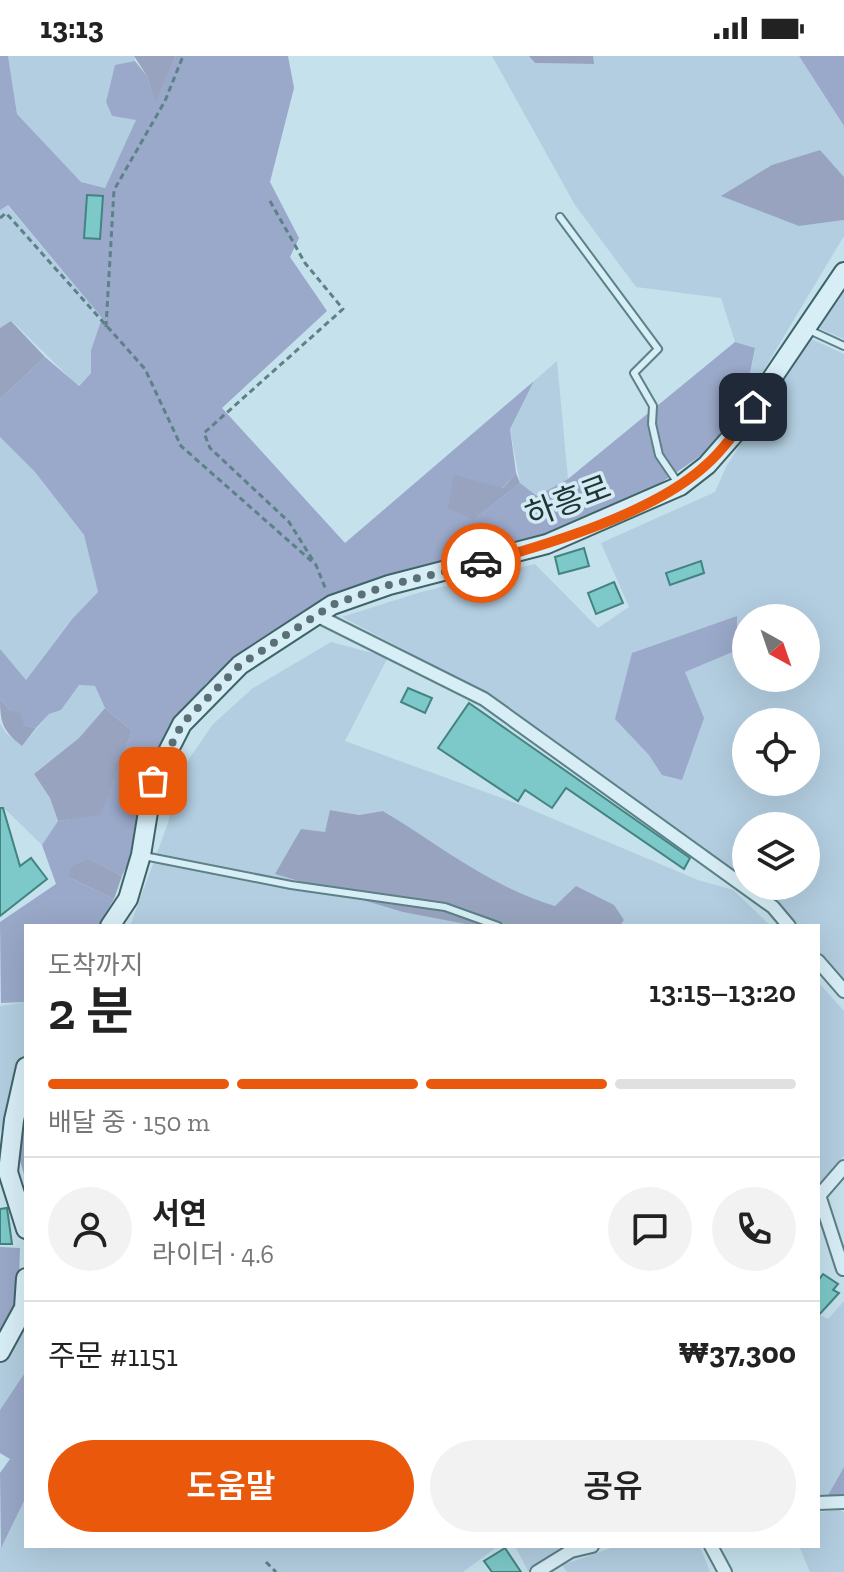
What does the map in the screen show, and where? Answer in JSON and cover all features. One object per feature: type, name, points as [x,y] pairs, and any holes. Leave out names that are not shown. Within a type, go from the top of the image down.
[{"type":"street","name":"하흥로","points":[[111,924],[128,899],[141,855],[153,781],[182,724],[240,665],[324,610],[389,585],[547,544],[680,486],[707,465],[735,433],[844,272]]},
{"type":"street","points":[[324,610],[484,699],[773,907],[787,924]]},
{"type":"street","points":[[820,963],[844,991]]},
{"type":"street","points":[[24,1078],[3,1171],[24,1224]]},
{"type":"street","points":[[820,1194],[844,1167]]},
{"type":"street","points":[[820,1202],[843,1269]]},
{"type":"street","points":[[0,1352],[24,1308]]},
{"type":"street","points":[[820,1503],[844,1502]]},
{"type":"street","points":[[537,1572],[571,1551],[584,1548]]},
{"type":"street","points":[[712,1548],[725,1572]]},
{"type":"lane","points":[[560,217],[658,349],[634,373],[653,406],[652,424],[659,455],[680,486]]},
{"type":"lane","points":[[806,329],[844,346]]},
{"type":"lane","points":[[141,855],[291,885],[445,907],[492,924]]},
{"type":"path","points":[[106,327],[114,190],[165,101],[183,56]]},
{"type":"path","points":[[270,201],[305,263],[343,309],[204,433],[210,448],[289,522],[316,565],[324,610]]},
{"type":"path","points":[[0,218],[6,213],[145,369],[181,446],[316,565]]},
{"type":"path","points":[[266,1562],[276,1572]]},
{"type":"shaded area","points":[[0,56],[8,56],[17,114],[81,182],[105,188],[136,120],[112,116],[106,102],[115,65],[135,61],[147,76],[155,103],[176,56],[288,56],[294,88],[270,182],[299,238],[290,257],[327,311],[222,408],[345,543],[534,381],[510,429],[516,473],[474,520],[520,483],[537,496],[568,479],[735,342],[755,348],[744,403],[706,452],[655,487],[562,532],[272,635],[206,683],[155,760],[137,812],[133,852],[122,876],[90,859],[68,877],[114,899],[99,924],[24,924],[24,1002],[1,1003],[0,922],[56,884],[42,845],[58,821],[101,814],[132,731],[105,708],[95,686],[79,685],[61,710],[49,714],[36,728],[24,725],[0,699],[0,649],[26,680],[73,618],[98,592],[84,535],[35,472],[0,437],[0,399],[45,357],[79,386],[91,373],[91,350],[102,318],[8,205],[0,210]]},
{"type":"shaded area","points":[[8,56],[134,56],[135,61],[115,66],[106,102],[112,116],[137,120],[105,188],[81,182],[17,114]]},
{"type":"shaded area","points":[[134,56],[176,56],[155,104],[147,76]]},
{"type":"shaded area","points":[[492,56],[529,56],[535,63],[593,64],[593,56],[799,56],[844,126],[844,177],[819,150],[799,226],[844,220],[844,236],[744,403],[755,349],[735,342],[721,298],[636,287],[575,205]]},
{"type":"shaded area","points":[[529,56],[593,56],[594,64],[535,63]]},
{"type":"shaded area","points":[[799,56],[844,56],[844,126]]},
{"type":"shaded area","points":[[820,150],[844,177],[844,220],[799,226],[721,196],[772,165]]},
{"type":"shaded area","points":[[7,205],[102,318],[91,350],[91,373],[78,386],[12,321],[0,328],[0,210]]},
{"type":"shaded area","points":[[844,289],[844,339],[816,327]]},
{"type":"shaded area","points":[[11,321],[45,357],[0,399],[0,328]]},
{"type":"shaded area","points":[[809,338],[844,354],[844,982],[820,954],[820,924],[794,924],[768,900],[820,900],[820,812],[732,812],[732,870],[476,688],[342,617],[421,592],[535,564],[598,628],[629,607],[601,543],[715,492],[726,467]]},
{"type":"shaded area","points":[[557,361],[568,479],[537,496],[520,483],[510,429],[534,381]]},
{"type":"shaded area","points":[[0,437],[35,472],[84,535],[98,592],[73,618],[25,681],[0,649]]},
{"type":"shaded area","points":[[516,473],[520,483],[474,520],[448,508],[454,475],[503,488]]},
{"type":"shaded area","points":[[732,618],[732,652],[685,672],[704,718],[682,780],[662,775],[649,755],[615,719],[632,653]]},
{"type":"shaded area","points":[[331,642],[388,657],[345,741],[518,804],[698,880],[732,890],[732,900],[744,900],[769,924],[621,924],[624,920],[576,887],[555,906],[515,894],[459,862],[384,811],[359,815],[331,810],[325,833],[470,924],[131,924],[167,826],[182,769],[213,724],[253,688]]},
{"type":"shaded area","points":[[78,685],[95,686],[105,708],[79,738],[34,774],[50,798],[58,821],[42,845],[6,810],[0,810],[0,723],[6,733],[22,746],[49,714],[61,710]]},
{"type":"shaded area","points":[[0,699],[11,711],[20,712],[24,725],[36,728],[22,746],[4,726]]},
{"type":"shaded area","points":[[105,708],[132,731],[101,815],[58,821],[50,798],[34,774],[79,738]]},
{"type":"shaded area","points":[[330,810],[359,815],[383,811],[508,888],[555,906],[576,886],[614,905],[624,920],[621,924],[466,924],[403,912],[275,874],[301,829],[325,832]]},
{"type":"shaded area","points":[[90,859],[122,876],[114,899],[68,877],[72,866]]},
{"type":"shaded area","points":[[820,984],[844,1011],[844,1156],[820,1183]]},
{"type":"shaded area","points":[[24,1002],[24,1057],[0,1132],[0,1006]]},
{"type":"shaded area","points":[[24,1121],[24,1175],[18,1153]]},
{"type":"shaded area","points":[[0,1247],[20,1248],[18,1310],[0,1341]]},
{"type":"shaded area","points":[[844,1301],[844,1467],[828,1495],[820,1497],[820,1315],[828,1319]]},
{"type":"shaded area","points":[[19,1328],[24,1332],[24,1374],[0,1410],[0,1364]]},
{"type":"shaded area","points":[[24,1374],[24,1501],[1,1548],[0,1473],[10,1459],[0,1453],[0,1410]]},
{"type":"shaded area","points":[[844,1467],[844,1498],[828,1495]]},
{"type":"shaded area","points":[[24,1501],[24,1548],[495,1548],[463,1572],[0,1572],[0,1548]]},
{"type":"shaded area","points":[[820,1512],[844,1512],[844,1572],[810,1572],[800,1548],[820,1548]]},
{"type":"shaded area","points":[[516,1548],[565,1548],[528,1571]]},
{"type":"shaded area","points":[[611,1548],[701,1548],[710,1572],[567,1572],[562,1565]]},
{"type":"building","points":[[87,195],[103,196],[100,239],[84,238]]},
{"type":"building","points":[[584,548],[589,566],[559,574],[555,557]]},
{"type":"building","points":[[701,561],[704,573],[670,585],[666,573]]},
{"type":"building","points":[[614,582],[623,603],[596,614],[588,593]]},
{"type":"building","points":[[408,688],[432,698],[425,713],[401,702]]},
{"type":"building","points":[[469,703],[690,858],[684,869],[566,788],[552,808],[525,790],[518,801],[438,748]]},
{"type":"building","points":[[0,808],[3,808],[20,866],[31,858],[47,879],[0,916]]},
{"type":"building","points":[[7,1208],[12,1244],[0,1244],[0,1209]]},
{"type":"building","points":[[823,1274],[838,1284],[833,1290],[839,1293],[820,1314],[820,1278]]},
{"type":"building","points":[[505,1548],[521,1572],[492,1572],[484,1561]]},
{"type":"way so far","points":[[153,781],[182,724],[240,665],[332,605],[389,585],[481,563]]},
{"type":"route","points":[[481,563],[547,544],[609,520],[680,486],[707,465],[753,407]]}]
